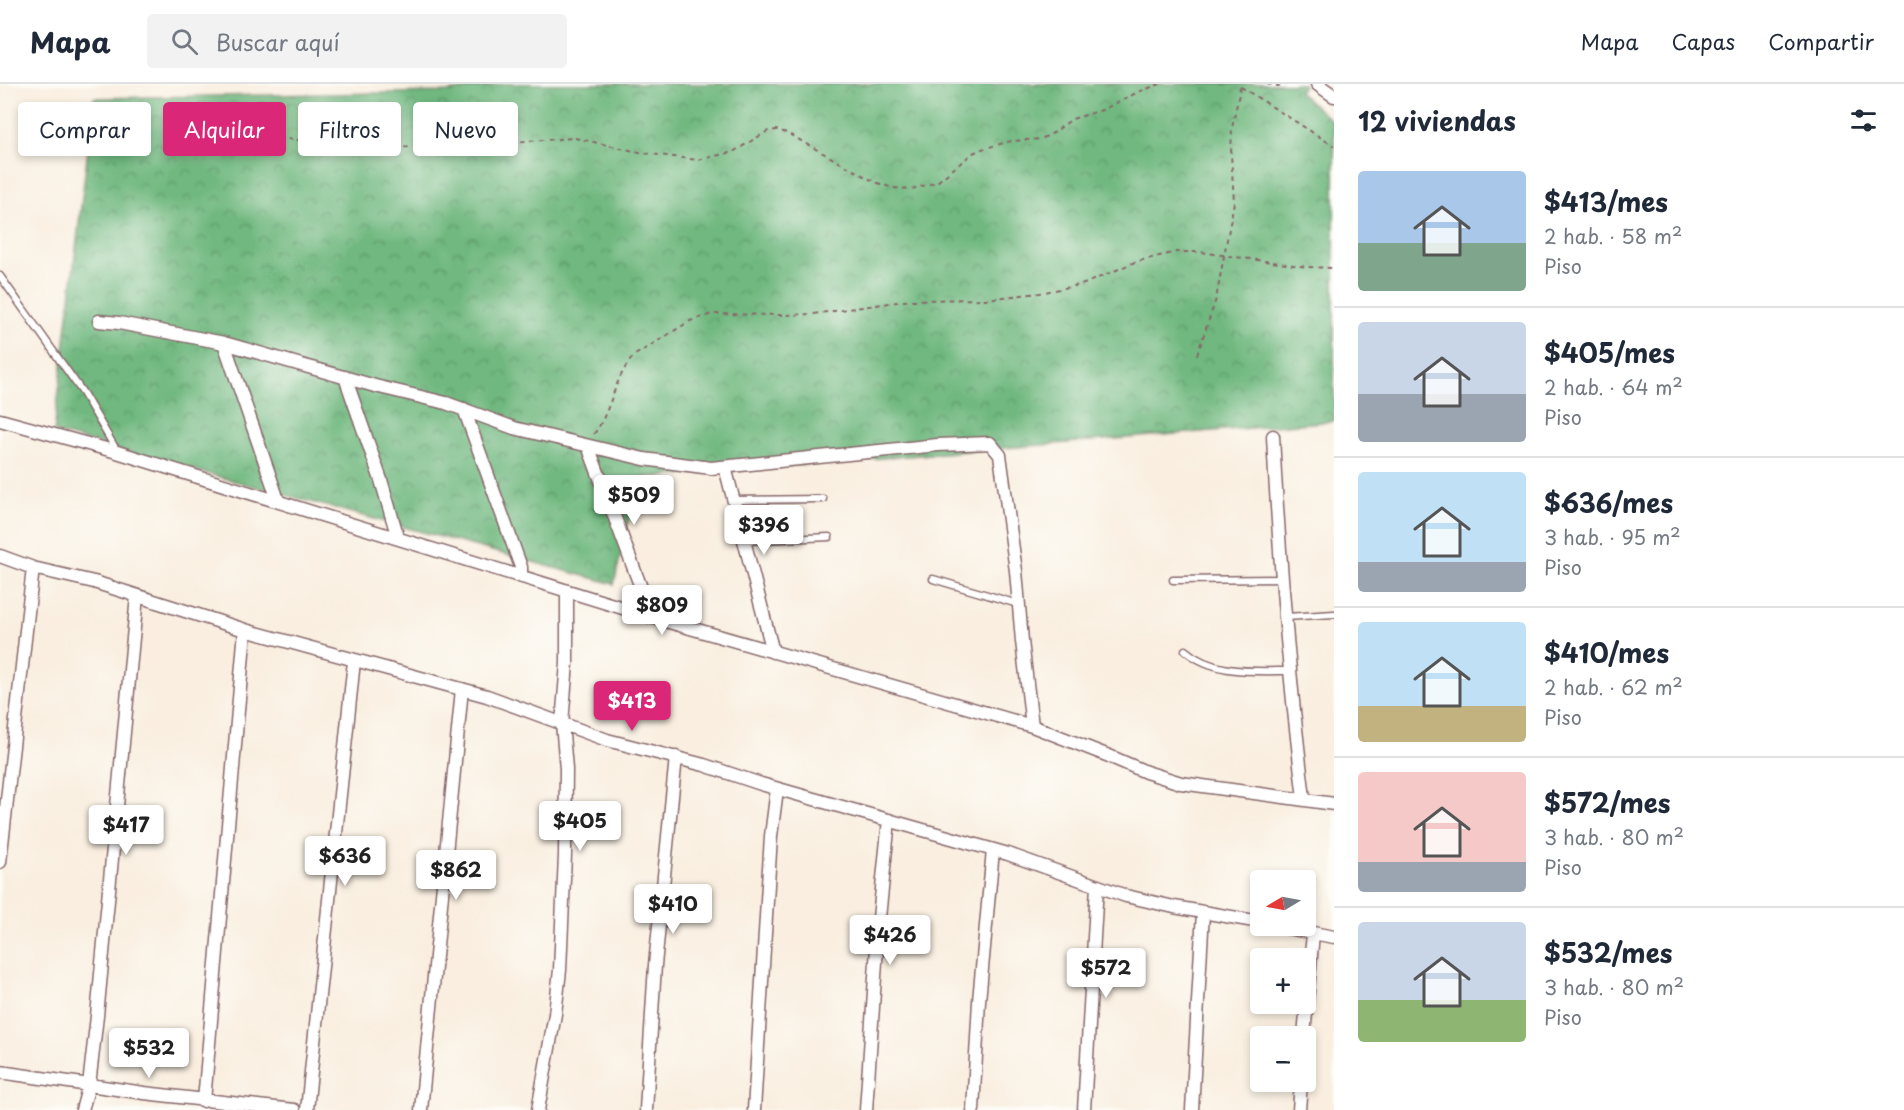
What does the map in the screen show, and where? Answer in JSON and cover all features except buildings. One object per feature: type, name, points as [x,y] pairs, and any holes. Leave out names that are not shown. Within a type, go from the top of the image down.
[{"type":"street","points":[[1317,84],[1334,96]]},
{"type":"street","points":[[99,321],[119,322],[224,343],[446,402],[514,428],[644,459],[711,468],[938,445],[990,443],[1000,455],[1016,571],[1032,726]]},
{"type":"street","points":[[224,343],[278,500]]},
{"type":"street","points":[[345,377],[381,480],[398,538]]},
{"type":"street","points":[[464,409],[521,567],[520,576]]},
{"type":"street","points":[[0,420],[278,500],[652,617],[1032,726],[1146,772],[1181,783],[1304,798],[1334,804]]},
{"type":"street","points":[[1273,436],[1282,579],[1292,671],[1294,719],[1304,798]]},
{"type":"street","points":[[588,446],[652,617]]},
{"type":"street","points":[[725,467],[773,652]]},
{"type":"street","points":[[0,556],[33,568],[94,582],[245,630],[462,689],[628,747],[676,757],[777,789],[1037,863],[1097,886],[1150,902],[1250,920]]},
{"type":"street","points":[[0,862],[33,568]]},
{"type":"street","points":[[538,1110],[555,1014],[560,970],[566,769],[562,723],[567,663],[567,591]]},
{"type":"street","points":[[82,1110],[89,1085],[137,596]]},
{"type":"street","points":[[203,1105],[245,630]]},
{"type":"street","points":[[307,1110],[354,661]]},
{"type":"street","points":[[421,1110],[462,689]]},
{"type":"street","points":[[646,1110],[656,965],[676,757]]},
{"type":"street","points":[[754,1110],[771,836],[777,789]]},
{"type":"street","points":[[866,1110],[877,940],[889,820]]},
{"type":"street","points":[[973,1110],[993,850]]},
{"type":"street","points":[[1084,1110],[1097,886]]},
{"type":"street","points":[[1192,1110],[1203,912]]},
{"type":"street","points":[[1316,933],[1334,936]]},
{"type":"street","points":[[1305,1026],[1313,936]]},
{"type":"street","points":[[0,1072],[203,1105],[294,1110]]},
{"type":"street","points":[[1299,1110],[1300,1092]]},
{"type":"lane","points":[[0,276],[83,393],[117,452]]},
{"type":"lane","points":[[734,500],[823,499]]},
{"type":"lane","points":[[745,541],[829,537]]},
{"type":"lane","points":[[933,579],[1019,604]]},
{"type":"lane","points":[[1173,580],[1282,579]]},
{"type":"lane","points":[[1286,617],[1334,614]]},
{"type":"lane","points":[[1185,650],[1192,657],[1225,669],[1292,671]]},
{"type":"path","points":[[286,139],[374,148],[410,147],[438,143],[496,143],[575,138],[644,153],[698,160],[733,152],[763,133],[777,130],[787,133],[884,186],[912,189],[937,182],[973,153],[982,149],[1001,143],[1041,139],[1072,119],[1102,110],[1160,84]]},
{"type":"path","points":[[1267,84],[1278,86],[1287,84]]},
{"type":"path","points":[[1197,355],[1216,298],[1234,202],[1232,128],[1241,86],[1334,146]]},
{"type":"path","points":[[588,446],[590,438],[601,425],[623,370],[630,360],[703,315],[813,314],[911,300],[1011,297],[1076,287],[1135,262],[1163,254],[1189,251],[1307,267],[1334,268]]},
{"type":"green space","points":[[505,84],[1304,84],[1299,92],[1334,123],[1334,421],[638,478],[614,584],[54,432],[87,156],[151,156],[151,102],[94,102],[94,98],[447,92]]}]
